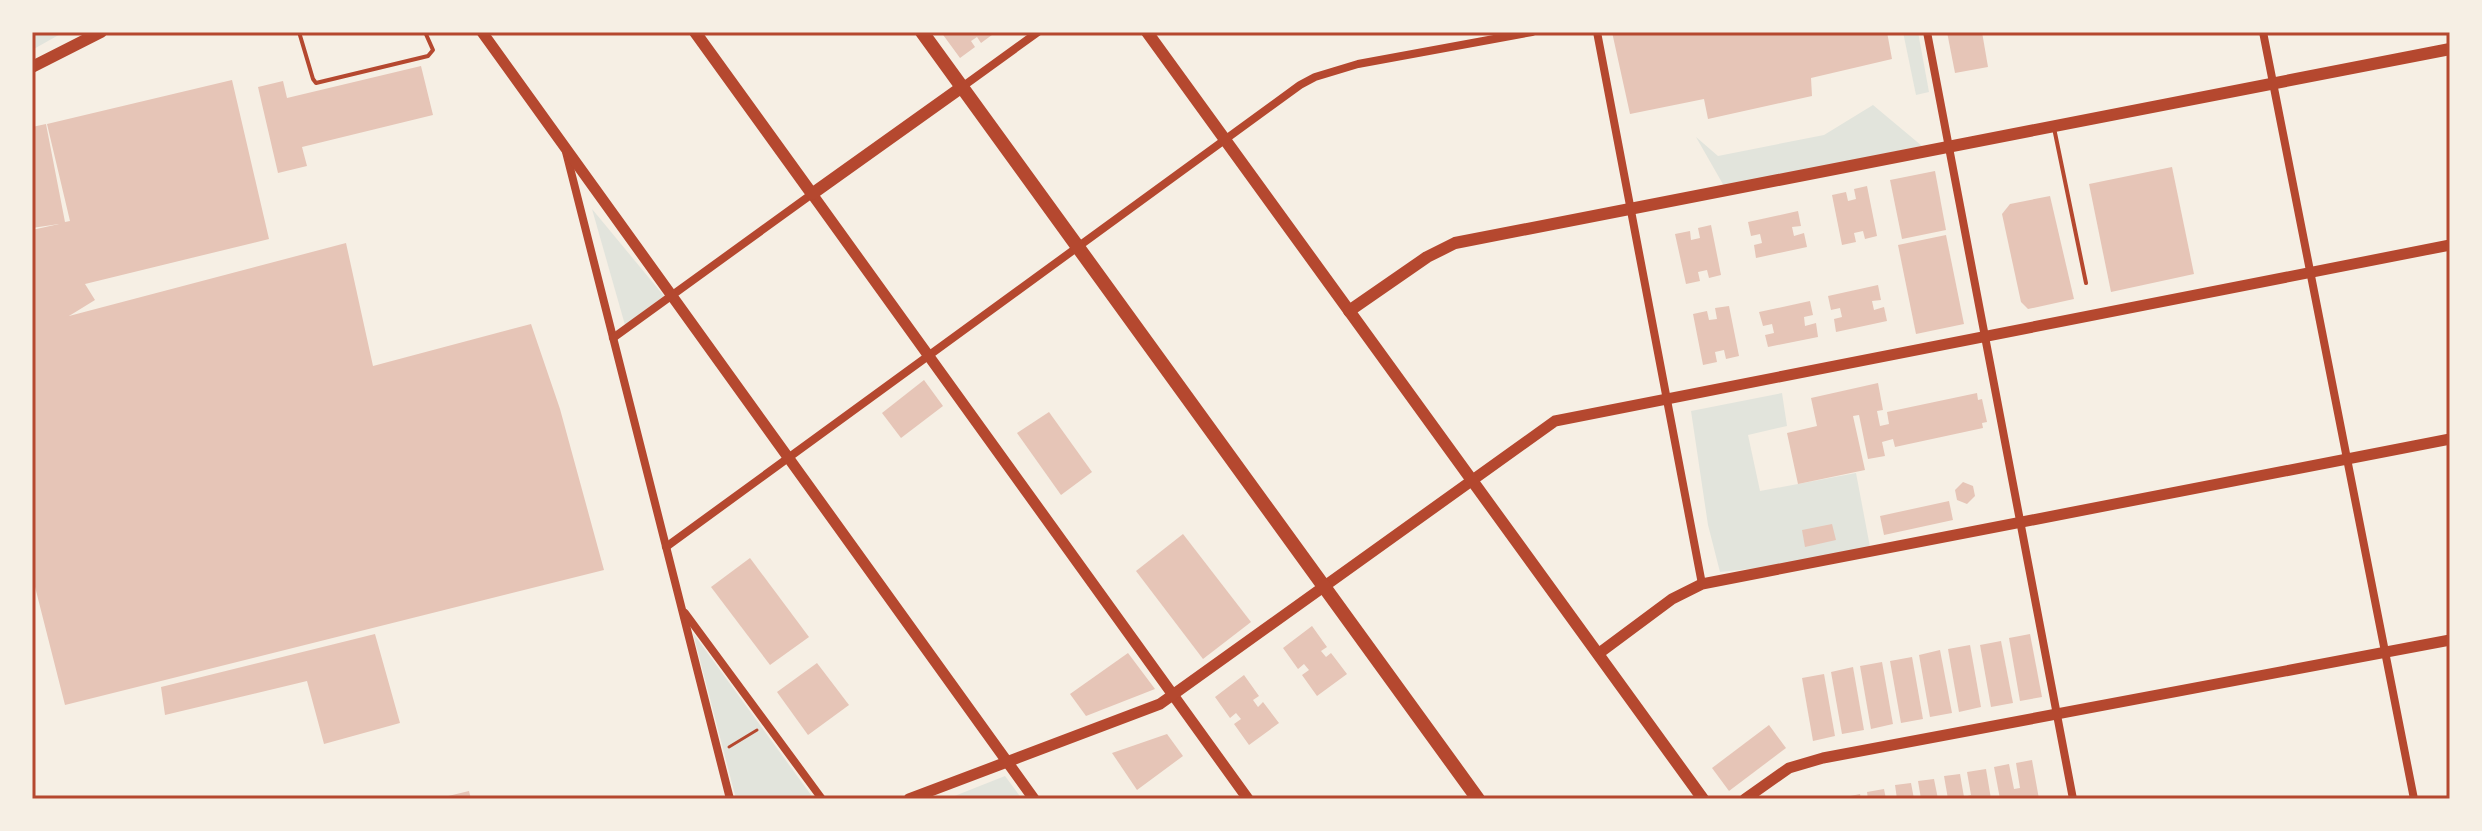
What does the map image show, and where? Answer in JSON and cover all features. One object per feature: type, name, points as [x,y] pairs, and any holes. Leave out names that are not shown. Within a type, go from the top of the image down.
[{"type":"main road","points":[[32,67],[101,32]]},
{"type":"main road","points":[[695,32],[812,194],[962,87]]},
{"type":"main road","points":[[922,32],[1478,799]]},
{"type":"main road","points":[[1147,32],[1703,799]]},
{"type":"main road","points":[[1349,311],[1427,257],[1455,243],[2450,49]]},
{"type":"street","points":[[482,32],[1034,799]]},
{"type":"street","points":[[962,87],[1038,32]]},
{"type":"street","points":[[666,547],[1300,85],[1335,70],[1532,32]]},
{"type":"street","points":[[1597,32],[1702,584]]},
{"type":"street","points":[[1927,32],[2073,799]]},
{"type":"street","points":[[2263,32],[2414,799]]},
{"type":"street","points":[[564,146],[730,799]]},
{"type":"street","points":[[613,338],[812,194],[1248,799]]},
{"type":"street","points":[[909,799],[1152,709],[1555,421],[2450,245]]},
{"type":"street","points":[[1598,654],[1672,599],[1702,584],[2450,439]]},
{"type":"street","points":[[681,607],[822,799]]},
{"type":"street","points":[[1745,799],[1789,768],[1805,762],[2450,640]]},
{"type":"lane","points":[[299,32],[316,83],[428,56],[433,50],[425,32]]},
{"type":"lane","points":[[2053,126],[2086,283]]},
{"type":"path","points":[[718,754],[767,723]]},
{"type":"shaded area","points":[[32,32],[64,32],[32,50]]},
{"type":"shaded area","points":[[1903,32],[1918,32],[1929,92],[1916,95]]},
{"type":"shaded area","points":[[1873,105],[1922,146],[1724,186],[1696,137],[1718,156],[1824,135]]},
{"type":"shaded area","points":[[592,209],[664,296],[625,325]]},
{"type":"shaded area","points":[[1782,393],[1787,426],[1748,435],[1760,491],[1856,473],[1870,547],[1759,568],[1720,572],[1708,525],[1691,411]]},
{"type":"shaded area","points":[[693,633],[814,799],[736,799]]},
{"type":"shaded area","points":[[1005,776],[1022,799],[947,799]]},
{"type":"building","points":[[941,32],[996,32],[981,43],[977,37],[971,41],[975,47],[960,58]]},
{"type":"building","points":[[1612,32],[1887,32],[1892,59],[1811,78],[1812,96],[1708,119],[1704,99],[1630,114]]},
{"type":"building","points":[[1947,32],[1982,32],[1988,67],[1955,73]]},
{"type":"building","points":[[421,66],[433,115],[302,147],[307,166],[278,173],[258,87],[283,81],[287,98]]},
{"type":"building","points":[[232,80],[269,239],[85,284],[95,300],[69,316],[346,243],[373,366],[531,324],[560,409],[604,570],[65,705],[32,575],[32,230],[59,224],[32,228],[32,127],[46,124],[65,222],[70,221],[47,124]]},
{"type":"building","points":[[2172,167],[2194,274],[2111,292],[2089,184]]},
{"type":"building","points":[[1935,171],[1946,230],[1902,239],[1890,180]]},
{"type":"building","points":[[1867,186],[1877,236],[1865,239],[1863,231],[1854,233],[1856,242],[1842,245],[1832,195],[1846,192],[1848,201],[1856,199],[1854,189]]},
{"type":"building","points":[[2050,196],[2074,299],[2028,309],[2021,302],[2002,214],[2010,204]]},
{"type":"building","points":[[1798,211],[1801,226],[1792,227],[1794,236],[1804,233],[1807,247],[1756,258],[1754,245],[1762,243],[1760,234],[1751,236],[1748,222]]},
{"type":"building","points":[[1711,225],[1721,275],[1709,278],[1707,270],[1698,272],[1700,281],[1686,284],[1675,234],[1690,231],[1691,240],[1700,238],[1698,228]]},
{"type":"building","points":[[1946,235],[1964,324],[1916,334],[1898,245]]},
{"type":"building","points":[[1878,285],[1881,300],[1872,301],[1874,310],[1884,307],[1887,321],[1836,332],[1834,319],[1842,317],[1840,308],[1831,310],[1828,296]]},
{"type":"building","points":[[1810,301],[1813,315],[1804,317],[1805,326],[1816,323],[1818,337],[1768,347],[1765,335],[1774,333],[1772,324],[1763,326],[1759,312]]},
{"type":"building","points":[[1729,306],[1739,356],[1726,359],[1724,350],[1715,352],[1717,362],[1703,365],[1693,314],[1707,311],[1709,320],[1717,319],[1715,308]]},
{"type":"building","points":[[924,380],[943,406],[901,438],[882,413]]},
{"type":"building","points":[[1878,383],[1883,410],[1877,411],[1880,426],[1889,424],[1887,412],[1977,393],[1978,400],[1982,399],[1987,422],[1982,423],[1983,428],[1895,447],[1893,439],[1882,442],[1885,456],[1868,459],[1859,415],[1853,416],[1865,470],[1798,484],[1787,433],[1817,426],[1811,398]]},
{"type":"building","points":[[1049,412],[1092,472],[1061,495],[1017,433]]},
{"type":"building","points":[[1963,482],[1973,486],[1975,496],[1967,504],[1957,500],[1955,490]]},
{"type":"building","points":[[1949,501],[1953,520],[1884,535],[1880,516]]},
{"type":"building","points":[[1832,524],[1836,540],[1805,547],[1802,530]]},
{"type":"building","points":[[1183,534],[1251,622],[1203,659],[1136,571]]},
{"type":"building","points":[[750,558],[809,637],[770,665],[711,587]]},
{"type":"building","points":[[1312,626],[1327,647],[1321,651],[1326,657],[1331,653],[1347,674],[1317,696],[1302,675],[1309,670],[1304,664],[1298,669],[1283,648]]},
{"type":"building","points":[[375,634],[400,723],[324,744],[307,681],[165,715],[161,687]]},
{"type":"building","points":[[2030,634],[2042,697],[2020,701],[2009,638]]},
{"type":"building","points":[[2001,641],[2013,703],[1991,707],[1980,645]]},
{"type":"building","points":[[1970,645],[1981,707],[1959,712],[1948,649]]},
{"type":"building","points":[[1940,650],[1952,713],[1930,717],[1919,655]]},
{"type":"building","points":[[1128,653],[1155,689],[1086,716],[1070,694]]},
{"type":"building","points":[[1912,657],[1923,719],[1901,723],[1890,661]]},
{"type":"building","points":[[1882,662],[1893,724],[1871,729],[1860,666]]},
{"type":"building","points":[[817,663],[849,705],[808,735],[777,692]]},
{"type":"building","points":[[1853,667],[1864,730],[1842,734],[1831,672]]},
{"type":"building","points":[[1824,674],[1835,736],[1813,741],[1802,678]]},
{"type":"building","points":[[1244,675],[1259,696],[1253,700],[1258,707],[1263,702],[1279,723],[1249,745],[1234,724],[1241,719],[1236,713],[1230,718],[1215,697]]},
{"type":"building","points":[[1769,725],[1786,748],[1729,791],[1712,768]]},
{"type":"building","points":[[1167,734],[1183,756],[1137,790],[1112,753]]},
{"type":"building","points":[[2032,760],[2039,799],[2000,799],[1994,767],[2009,764],[2014,789],[2020,788],[2016,763]]},
{"type":"building","points":[[1986,769],[1991,799],[1948,799],[1944,776],[1960,774],[1964,797],[1971,795],[1967,772]]},
{"type":"building","points":[[1934,779],[1938,799],[1921,799],[1918,781]]},
{"type":"building","points":[[1911,783],[1914,799],[1897,799],[1895,785]]},
{"type":"building","points":[[1884,789],[1886,799],[1868,799],[1867,792]]},
{"type":"building","points":[[469,791],[471,799],[440,799],[440,798]]},
{"type":"building","points":[[1860,794],[1861,799],[1841,799],[1841,798]]}]
